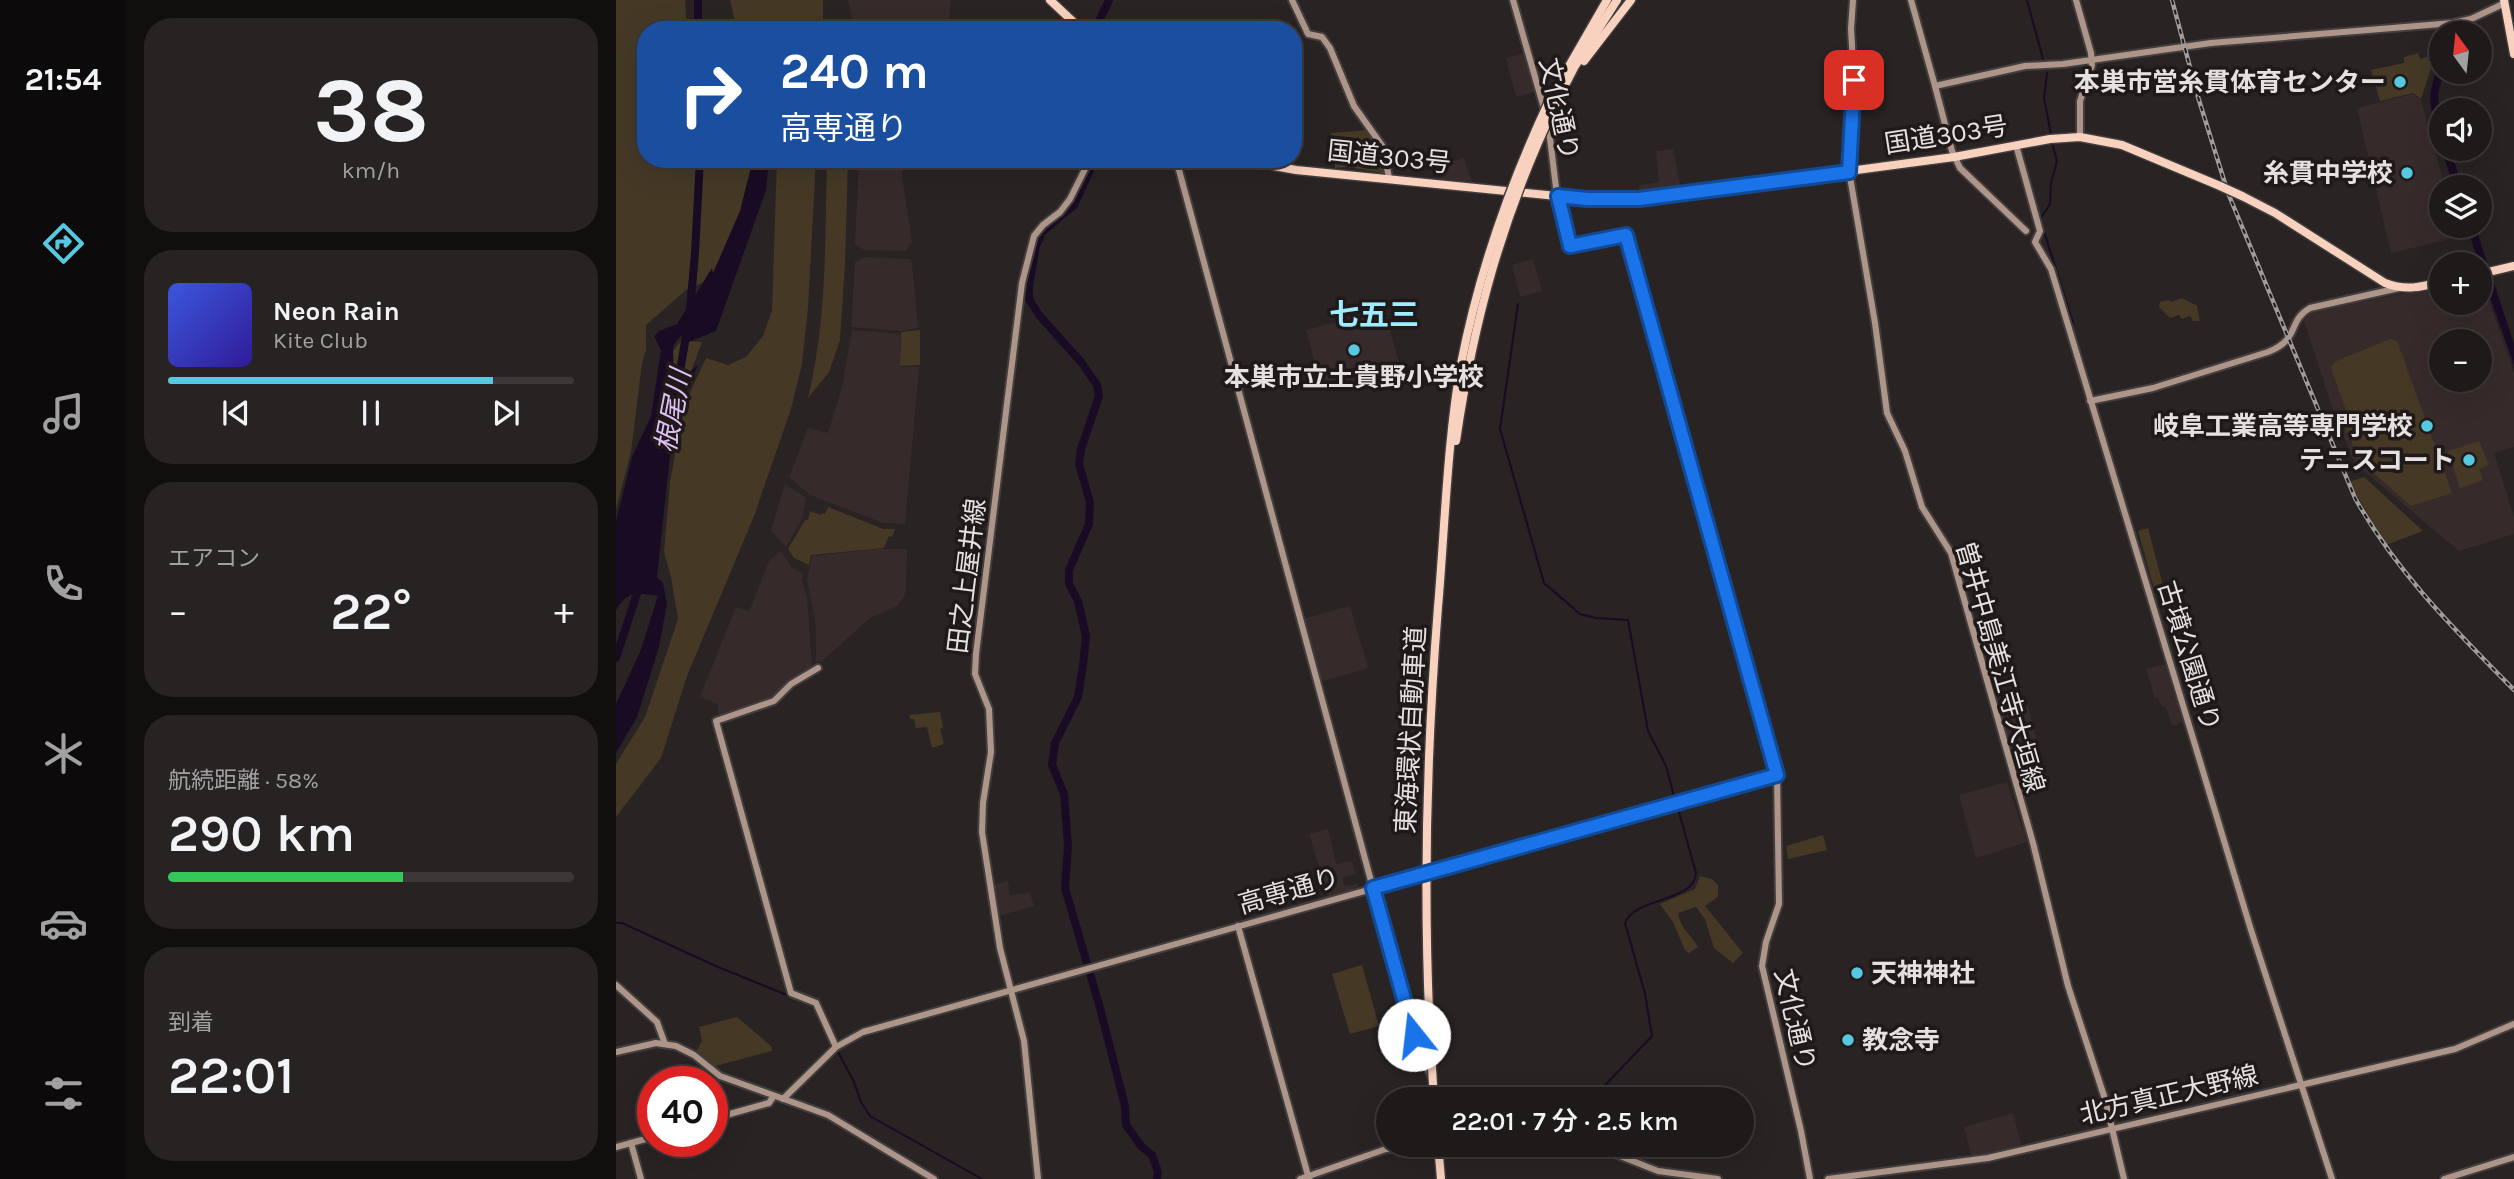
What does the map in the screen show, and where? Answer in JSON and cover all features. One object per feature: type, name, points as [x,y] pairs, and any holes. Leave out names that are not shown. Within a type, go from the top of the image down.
[{"type":"highway","points":[[1050,0],[1072,21]]},
{"type":"highway","name":"東海環状自動車道","points":[[1436,1087],[1428,970],[1427,845],[1432,700],[1456,396],[1475,300],[1503,208],[1519,167],[1607,0]]},
{"type":"highway","name":"東海環状自動車道","points":[[1554,100],[1617,0]]},
{"type":"highway","points":[[1564,88],[1631,0]]},
{"type":"highway","points":[[2504,2],[2514,54]]},
{"type":"highway","name":"国道303号","points":[[1285,168],[1587,199],[1639,199],[1849,172],[2080,137],[2122,145],[2242,196],[2276,213],[2369,275],[2399,288]]},
{"type":"highway","points":[[2492,271],[2514,266]]},
{"type":"highway","points":[[2399,288],[2413,289],[2429,285]]},
{"type":"highway","points":[[1441,1179],[1442,1157]]},
{"type":"street","points":[[1292,0],[1301,21]]},
{"type":"street","name":"文化通り","points":[[1513,0],[1550,133],[1558,196],[1570,246],[1626,235],[1777,775],[1779,904],[1766,942],[1762,966],[1810,1179]]},
{"type":"street","name":"曽井中島美江寺大垣線","points":[[1853,0],[1851,29],[1854,80],[1849,172],[1875,323],[1887,413],[1905,451],[1922,507],[1951,553],[2033,844],[2068,986],[2112,1128],[2124,1179]]},
{"type":"street","points":[[1911,0],[1954,157],[1967,177],[2026,231]]},
{"type":"street","points":[[2076,0],[2091,60],[2091,72],[2080,101],[2080,137]]},
{"type":"street","points":[[1935,86],[2025,66],[2091,60],[2211,43],[2448,23],[2467,20],[2504,2]]},
{"type":"street","points":[[1302,23],[1308,34],[1322,37],[1354,106],[1383,147],[1389,178]]},
{"type":"street","name":"古墳公園通り","points":[[2016,145],[2040,231],[2035,242],[2051,269],[2251,930],[2332,1179]]},
{"type":"street","name":"田之上屋井線","points":[[1038,1179],[1024,1041],[1000,948],[982,832],[983,803],[991,751],[989,709],[975,674],[1007,394],[1025,271],[1034,236],[1065,206],[1085,168]]},
{"type":"street","points":[[1178,168],[1373,888],[1419,1052],[1435,1087]]},
{"type":"street","points":[[2091,401],[2153,388],[2268,352],[2286,343],[2298,317],[2310,308],[2399,288]]},
{"type":"street","points":[[818,668],[791,684],[774,701],[716,721],[791,993],[816,1003],[836,1047]]},
{"type":"street","name":"高専通り","points":[[783,1099],[836,1047],[863,1032],[1777,775]]},
{"type":"street","points":[[1238,926],[1309,1177]]},
{"type":"street","points":[[616,985],[657,1022],[665,1044]]},
{"type":"street","name":"北方真正大野線","points":[[1828,1179],[1988,1158],[2455,1049],[2514,1024]]},
{"type":"street","points":[[616,1052],[647,1044],[665,1044],[685,1050],[720,1076],[828,1115],[934,1179]]},
{"type":"street","points":[[728,1115],[769,1103],[774,1097]]},
{"type":"street","points":[[616,1147],[637,1141]]},
{"type":"street","points":[[631,1143],[641,1179]]},
{"type":"street","points":[[1300,1179],[1376,1153]]},
{"type":"street","points":[[1623,1157],[1658,1171],[1718,1179]]},
{"type":"street","points":[[2444,1179],[2514,1157]]},
{"type":"shaded area","points":[[616,0],[685,0],[686,21],[637,21],[637,168],[754,168],[721,274],[686,290],[646,325],[646,350],[631,452],[616,509]]},
{"type":"shaded area","points":[[730,0],[823,0],[823,21],[735,21]]},
{"type":"shaded area","points":[[848,0],[951,0],[949,21],[852,21]]},
{"type":"shaded area","points":[[1524,53],[1535,92],[1516,97],[1506,58]]},
{"type":"shaded area","name":"本巣市営糸貫体育センター","points":[[2418,53],[2420,59],[2429,56],[2429,74],[2421,99],[2413,93],[2380,101],[2371,70],[2404,63],[2404,57]]},
{"type":"shaded area","name":"糸貫中学校","points":[[2412,94],[2421,100],[2429,129],[2429,161],[2438,161],[2442,175],[2429,175],[2429,238],[2455,238],[2391,253],[2357,108]]},
{"type":"shaded area","points":[[1369,130],[1381,147],[1386,174],[1349,167],[1335,168],[1331,133]]},
{"type":"shaded area","points":[[1673,149],[1681,190],[1640,195],[1639,185],[1659,182],[1656,151]]},
{"type":"shaded area","points":[[1463,157],[1473,183],[1442,181],[1439,172],[1447,164]]},
{"type":"shaded area","points":[[777,168],[816,168],[808,308],[802,364],[791,409],[754,516],[687,676],[661,758],[616,817],[616,764],[645,717],[678,619],[664,552],[670,483],[683,408],[706,358],[728,365],[746,357],[763,336],[772,311]]},
{"type":"shaded area","points":[[827,168],[848,168],[840,340],[829,372],[808,398],[819,339]]},
{"type":"shaded area","points":[[859,168],[902,168],[912,242],[906,251],[864,250],[855,244]]},
{"type":"shaded area","points":[[865,257],[909,259],[912,263],[918,328],[900,331],[851,327],[855,262]]},
{"type":"shaded area","points":[[1533,259],[1542,291],[1520,297],[1512,265]]},
{"type":"shaded area","name":"岐阜工業高等専門学校","points":[[2429,288],[2429,315],[2492,315],[2492,310],[2514,373],[2514,447],[2494,453],[2514,517],[2514,534],[2459,551],[2358,466],[2331,404],[2304,321],[2309,313]]},
{"type":"shaded area","points":[[2182,298],[2197,306],[2200,321],[2193,321],[2190,316],[2182,319],[2179,315],[2170,318],[2159,307],[2160,302],[2172,302]]},
{"type":"shaded area","name":"本巣市立土貴野小学校","points":[[1384,309],[1401,370],[1323,392],[1306,330]]},
{"type":"shaded area","points":[[852,330],[900,334],[900,367],[919,367],[905,524],[883,523],[810,495],[789,477],[808,428],[828,433],[842,387]]},
{"type":"shaded area","points":[[920,330],[920,365],[900,366],[901,332]]},
{"type":"shaded area","points":[[2390,339],[2397,341],[2452,493],[2411,506],[2360,461],[2341,419],[2348,416],[2331,368],[2334,362]]},
{"type":"shaded area","points":[[681,341],[702,342],[683,393],[663,408],[661,366]]},
{"type":"shaded area","name":"テニスコート","points":[[2479,441],[2489,465],[2479,469],[2483,480],[2460,488],[2448,451]]},
{"type":"shaded area","points":[[2364,477],[2423,531],[2386,545],[2349,482]]},
{"type":"shaded area","points":[[785,484],[806,498],[802,519],[786,547],[771,531]]},
{"type":"shaded area","points":[[828,507],[883,529],[895,529],[892,537],[889,536],[884,548],[811,555],[809,565],[794,558],[788,549],[805,520],[808,520],[810,511],[821,515],[825,514]]},
{"type":"shaded area","points":[[2148,528],[2164,589],[2155,592],[2138,531]]},
{"type":"shaded area","points":[[878,549],[907,549],[904,597],[897,606],[870,618],[822,661],[816,662],[816,626],[807,579],[812,556]]},
{"type":"shaded area","points":[[781,551],[792,568],[803,573],[812,668],[790,679],[780,692],[764,702],[719,717],[717,704],[700,697],[736,607],[749,612],[769,561]]},
{"type":"shaded area","points":[[1350,606],[1368,668],[1320,682],[1302,619]]},
{"type":"shaded area","points":[[2165,664],[2183,722],[2172,726],[2166,707],[2162,707],[2158,697],[2155,698],[2146,669]]},
{"type":"shaded area","points":[[2028,706],[2037,742],[2007,750],[2000,715]]},
{"type":"shaded area","points":[[940,712],[943,728],[940,729],[944,744],[932,748],[927,727],[916,728],[910,715]]},
{"type":"shaded area","points":[[2007,782],[2027,842],[1976,858],[1959,795]]},
{"type":"shaded area","points":[[1328,829],[1336,864],[1351,861],[1356,874],[1342,878],[1345,886],[1357,884],[1358,888],[1328,896],[1309,834]]},
{"type":"shaded area","points":[[1823,835],[1827,850],[1788,859],[1786,846]]},
{"type":"shaded area","points":[[1700,876],[1712,879],[1718,885],[1718,897],[1705,906],[1743,953],[1733,963],[1714,948],[1705,919],[1696,907],[1678,913],[1684,928],[1698,947],[1689,953],[1660,904],[1695,889]]},
{"type":"shaded area","points":[[1008,881],[1010,895],[1030,893],[1034,906],[998,916],[994,885]]},
{"type":"shaded area","points":[[1362,965],[1379,1026],[1350,1034],[1332,974]]},
{"type":"shaded area","points":[[737,1017],[771,1046],[772,1051],[715,1066],[696,1052],[702,1041],[699,1027]]},
{"type":"shaded area","points":[[2013,1113],[2022,1148],[1972,1158],[1964,1127]]},
{"type":"water","points":[[751,168],[768,168],[766,190],[716,331],[688,342],[681,335],[673,346],[674,385],[698,365],[674,418],[657,577],[663,583],[667,604],[659,647],[637,717],[616,753],[616,704],[640,652],[658,596],[634,594],[625,599],[616,610],[616,521],[632,457],[651,416],[661,350],[654,336],[659,331],[677,324],[712,268],[713,273],[740,211]]},
{"type":"water","points":[[2492,277],[2514,344],[2514,365],[2492,303]]},
{"type":"waterway","name":"根尾川","points":[[698,0],[698,21]]},
{"type":"waterway","points":[[1099,21],[1109,0]]},
{"type":"waterway","points":[[2027,0],[2043,59]]},
{"type":"waterway","points":[[2047,73],[2044,98],[2051,134]]},
{"type":"waterway","points":[[2434,98],[2436,84]]},
{"type":"waterway","points":[[2052,143],[2057,161],[2051,183],[2050,204],[2040,219],[2073,323]]},
{"type":"waterway","points":[[2450,161],[2454,175]]},
{"type":"waterway","name":"根尾川","points":[[690,310],[700,168]]},
{"type":"waterway","points":[[1091,168],[1074,205],[1042,232],[1036,246],[1029,286],[1029,299],[1039,315],[1081,362],[1097,385],[1099,396],[1081,449],[1079,464],[1090,502],[1089,524],[1069,570],[1069,584],[1078,601],[1086,636],[1083,665],[1078,697],[1055,743],[1052,765],[1064,794],[1068,845],[1065,888],[1100,1008],[1125,1106],[1126,1125],[1141,1146],[1152,1155],[1158,1172],[1157,1179]]},
{"type":"waterway","points":[[2475,238],[2479,252]]},
{"type":"waterway","points":[[1518,304],[1500,429],[1544,583],[1580,614],[1628,620],[1648,731],[1666,766],[1675,800]]},
{"type":"waterway","name":"根尾川","points":[[677,389],[687,330]]},
{"type":"waterway","name":"根尾川","points":[[616,658],[640,584]]},
{"type":"waterway","points":[[1603,1087],[1652,1036],[1645,994],[1625,923],[1640,908],[1686,889],[1693,882],[1696,873],[1677,805]]},
{"type":"waterway","points":[[616,923],[622,923],[787,995]]},
{"type":"waterway","points":[[838,1052],[870,1116],[982,1179]]},
{"type":"railway","points":[[2172,0],[2228,193],[2355,498],[2408,576],[2514,690]]},
{"type":"place","name":"本巣市営糸貫体育センター","points":[[2400,82]]},
{"type":"place","name":"糸貫中学校","points":[[2407,173]]},
{"type":"place","name":"本巣市立土貴野小学校","points":[[1354,350]]},
{"type":"place","name":"岐阜工業高等専門学校","points":[[2427,426]]},
{"type":"place","name":"テニスコート","points":[[2469,460]]},
{"type":"place","name":"天神神社","points":[[1857,973]]},
{"type":"place","name":"教念寺","points":[[1848,1040]]},
{"type":"district","name":"七五三","points":[[1374,315]]},
{"type":"route","points":[[1414,1035],[1373,888],[1777,775],[1626,235],[1570,246],[1558,196],[1639,199],[1849,172],[1854,80]]}]
